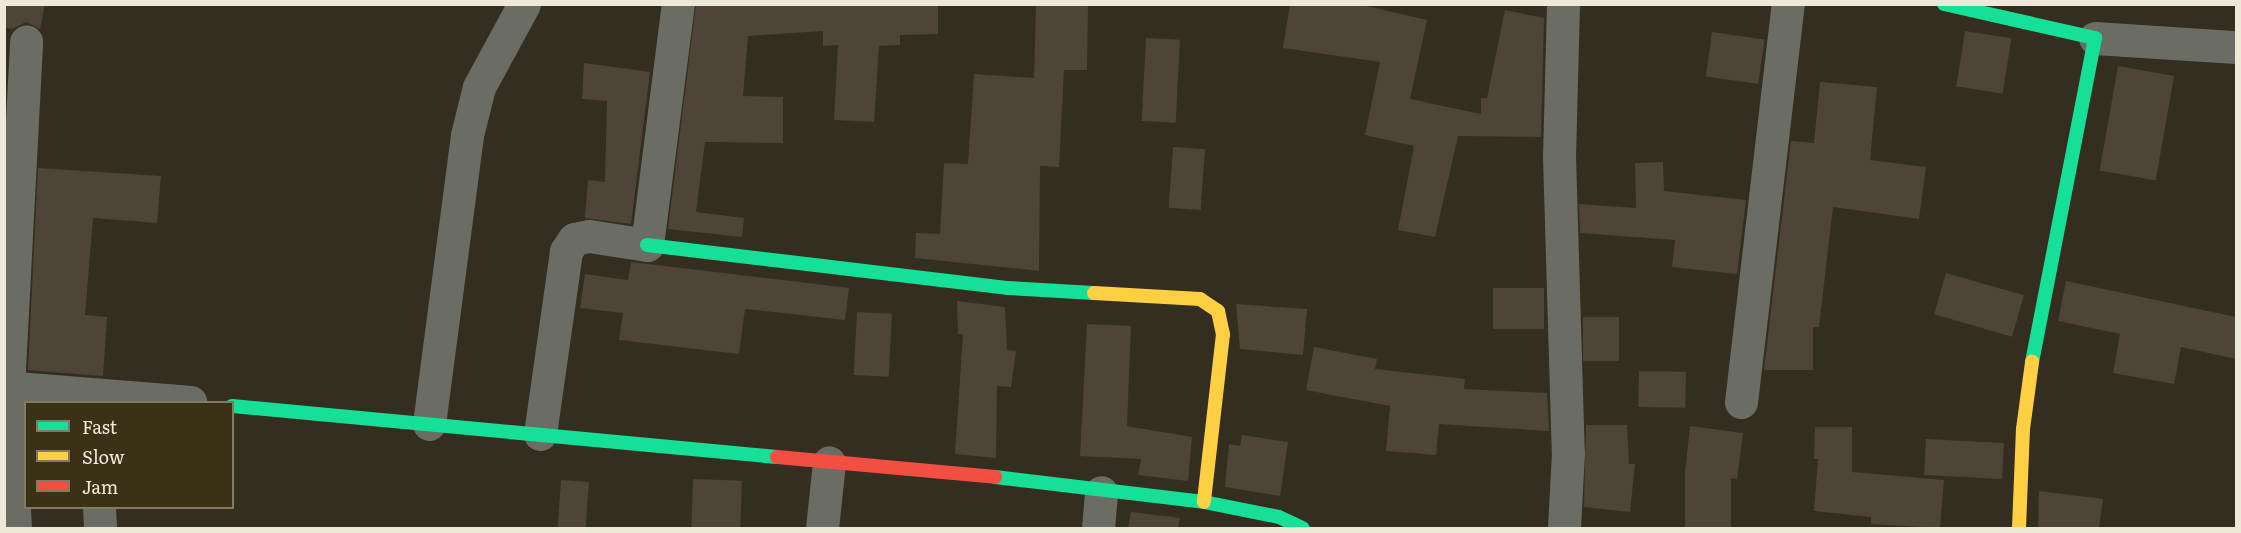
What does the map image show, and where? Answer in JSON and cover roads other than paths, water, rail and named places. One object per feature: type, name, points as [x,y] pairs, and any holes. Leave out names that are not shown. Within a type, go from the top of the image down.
[{"type":"street","points":[[429,424],[466,135],[479,87],[524,4]]},
{"type":"street","points":[[647,245],[678,4]]},
{"type":"street","points":[[1563,4],[1559,156],[1568,453],[1564,528]]},
{"type":"street","points":[[1741,402],[1788,4]]},
{"type":"street","points":[[1944,4],[2095,38],[2236,47]]},
{"type":"street","points":[[2019,528],[2023,429],[2035,334],[2095,38]]},
{"type":"street","points":[[15,528],[6,388],[11,195],[26,41]]},
{"type":"street","points":[[540,435],[566,251],[574,239],[589,236],[1008,288],[1200,300],[1218,311],[1223,333],[1203,502]]},
{"type":"street","points":[[6,388],[103,399],[161,401]]},
{"type":"street","points":[[234,406],[1027,480],[1101,492],[1203,502],[1279,517],[1303,528]]},
{"type":"street","points":[[822,528],[829,462]]},
{"type":"street","points":[[1098,528],[1101,492]]},
{"type":"street","points":[[99,509],[100,528]]}]
